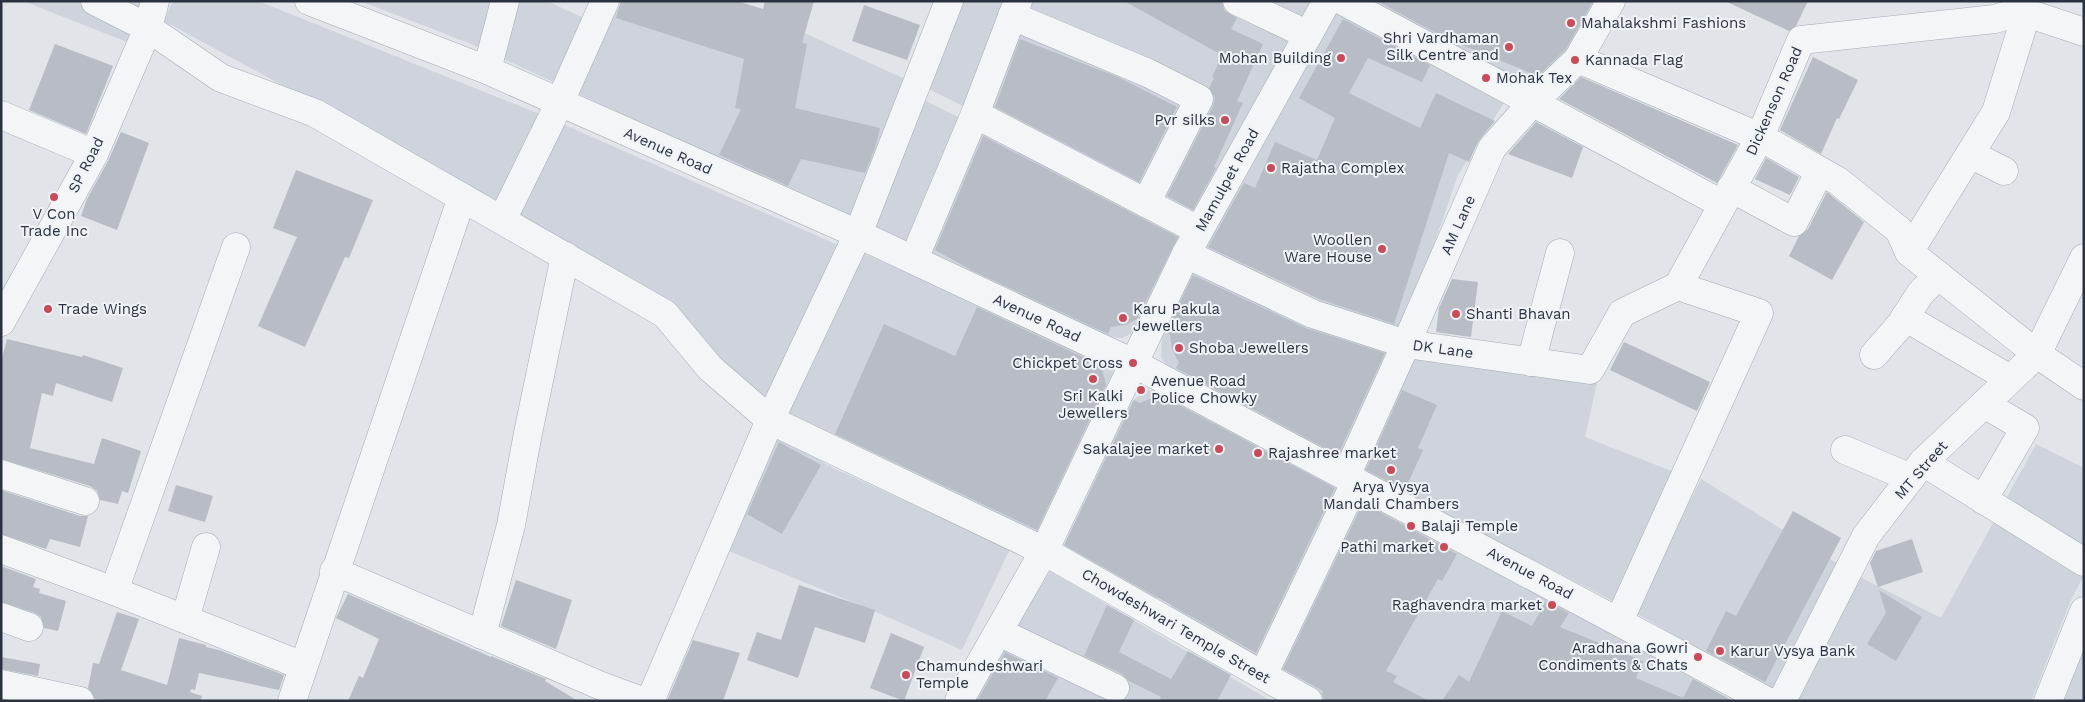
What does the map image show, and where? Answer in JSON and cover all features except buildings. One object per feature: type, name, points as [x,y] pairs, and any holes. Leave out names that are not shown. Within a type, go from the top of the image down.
[{"type":"street","name":"Chowdeshwari Temple Street","points":[[95,1],[148,28],[221,78],[315,113],[665,314],[710,368],[770,420],[1044,551],[1306,700]]},
{"type":"street","name":"SP Road","points":[[1,322],[94,154],[148,28],[155,1]]},
{"type":"street","name":"Avenue Road","points":[[309,1],[486,70],[559,104],[914,259],[1133,363],[1767,701]]},
{"type":"street","points":[[486,70],[505,1]]},
{"type":"street","points":[[502,220],[559,104],[605,1]]},
{"type":"street","points":[[650,701],[770,420],[858,234],[949,1]]},
{"type":"street","points":[[1237,1],[1308,35]]},
{"type":"street","name":"Mamulpet Road","points":[[962,700],[1044,551],[1198,230],[1327,1]]},
{"type":"street","points":[[1343,1],[1532,102],[1727,196],[1794,222],[1820,171]]},
{"type":"street","name":"AM Lane","points":[[1263,675],[1351,479],[1406,344],[1492,148],[1532,102],[1578,59],[1611,1]]},
{"type":"street","points":[[1909,252],[1996,112],[2022,28],[2022,6],[2084,32]]},
{"type":"street","name":"Dickenson Road","points":[[1678,286],[1760,136],[1801,40],[1954,12],[1995,19],[2022,6]]},
{"type":"street","points":[[914,259],[975,114],[1015,9],[1199,99],[1146,203]]},
{"type":"street","points":[[1578,59],[1760,136],[1838,181],[1900,230],[1909,252],[2037,354],[2084,386]]},
{"type":"street","points":[[975,114],[1198,230]]},
{"type":"street","points":[[1,115],[94,154]]},
{"type":"street","points":[[1970,154],[2004,171]]},
{"type":"street","points":[[294,700],[334,571],[462,197]]},
{"type":"street","points":[[114,591],[236,246]]},
{"type":"street","points":[[1531,362],[1560,253]]},
{"type":"street","name":"DK Lane","points":[[1186,254],[1313,314],[1406,344],[1590,370],[1622,314],[1678,286]]},
{"type":"street","points":[[482,634],[511,525],[565,256]]},
{"type":"street","name":"MT Street","points":[[1782,701],[1866,536],[1917,470],[2037,354],[2084,258]]},
{"type":"street","points":[[1874,355],[1905,317],[1920,294],[1938,275]]},
{"type":"street","points":[[1619,621],[1759,314],[1678,286]]},
{"type":"street","points":[[1905,317],[2010,379]]},
{"type":"street","points":[[1983,500],[2025,428],[1984,404]]},
{"type":"street","points":[[1845,450],[1917,470],[1983,500],[2084,562]]},
{"type":"street","points":[[1,474],[85,501]]},
{"type":"street","points":[[186,619],[206,547]]},
{"type":"street","points":[[1,549],[114,591],[303,666]]},
{"type":"street","points":[[334,571],[482,634],[594,693],[642,701]]},
{"type":"street","points":[[2048,701],[2084,610]]},
{"type":"street","points":[[1,617],[29,627]]},
{"type":"street","points":[[999,632],[1115,688]]},
{"type":"street","points":[[1,684],[80,701]]},
{"type":"shaded area","points":[[23,1],[141,1],[127,42]]},
{"type":"shaded area","points":[[173,1],[258,1],[537,113],[845,248],[767,400],[387,142],[164,21]]},
{"type":"shaded area","points":[[360,1],[547,1],[607,29],[622,1],[734,1],[905,79],[851,220],[469,43]]},
{"type":"shaded area","points":[[957,1],[1312,1],[1192,221],[923,86]]},
{"type":"shaded area","points":[[1340,1],[1604,1],[1561,69],[1518,81],[1458,175],[1401,339],[1201,252]]},
{"type":"shaded area","points":[[920,98],[1185,229],[1137,331],[1122,338],[1107,337],[868,223]]},
{"type":"shaded area","points":[[862,253],[1101,356],[1112,366],[1114,379],[1043,538],[782,414]]},
{"type":"shaded area","points":[[1193,263],[1291,313],[1487,354],[1603,355],[1585,437],[1679,474],[1615,602],[1172,375],[1161,357],[1162,335]]},
{"type":"shaded area","points":[[1162,390],[1482,559],[1733,701],[1325,701],[1166,616],[1177,594],[1162,586],[1153,605],[1059,556],[1131,402],[1145,391]]},
{"type":"shaded area","points":[[772,432],[831,467],[1010,549],[962,650],[724,549]]},
{"type":"shaded area","points":[[2036,444],[2084,468],[2084,575],[2070,602],[2031,701],[1789,701],[1634,612],[1701,479],[1854,574],[1941,618]]},
{"type":"shaded area","points":[[1050,571],[1271,701],[970,701]]},
{"type":"shaded area","points":[[2084,634],[2084,701],[2056,701]]},
{"type":"place","name":"Mahalakshmi Fashions","points":[[1571,23]]},
{"type":"place","name":"Shri Vardhaman Silk Centre and","points":[[1509,47]]},
{"type":"place","name":"Mohan Building","points":[[1341,58]]},
{"type":"place","name":"Kannada Flag","points":[[1575,60]]},
{"type":"place","name":"Mohak Tex","points":[[1486,78]]},
{"type":"place","name":"Pvr silks","points":[[1225,120]]},
{"type":"place","name":"Rajatha Complex","points":[[1271,168]]},
{"type":"place","name":"V Con Trade Inc","points":[[54,197]]},
{"type":"place","name":"Woollen Ware House","points":[[1382,249]]},
{"type":"place","name":"Trade Wings","points":[[48,309]]},
{"type":"place","name":"Shanti Bhavan","points":[[1456,314]]},
{"type":"place","name":"Karu Pakula Jewellers","points":[[1123,318]]},
{"type":"place","name":"Shoba Jewellers","points":[[1179,348]]},
{"type":"place","name":"Chickpet Cross","points":[[1133,363]]},
{"type":"place","name":"Sri Kalki Jewellers","points":[[1093,379]]},
{"type":"place","name":"Avenue Road Police Chowky","points":[[1141,390]]},
{"type":"place","name":"Sakalajee market","points":[[1219,449]]},
{"type":"place","name":"Rajashree market","points":[[1258,453]]},
{"type":"place","name":"Arya Vysya Mandali Chambers","points":[[1391,470]]},
{"type":"place","name":"Balaji Temple","points":[[1411,526]]},
{"type":"place","name":"Pathi market","points":[[1444,547]]},
{"type":"place","name":"Raghavendra market","points":[[1552,605]]},
{"type":"place","name":"Karur Vysya Bank","points":[[1720,651]]},
{"type":"place","name":"Aradhana Gowri Condiments & Chats","points":[[1698,657]]},
{"type":"place","name":"Chamundeshwari Temple","points":[[906,675]]}]
